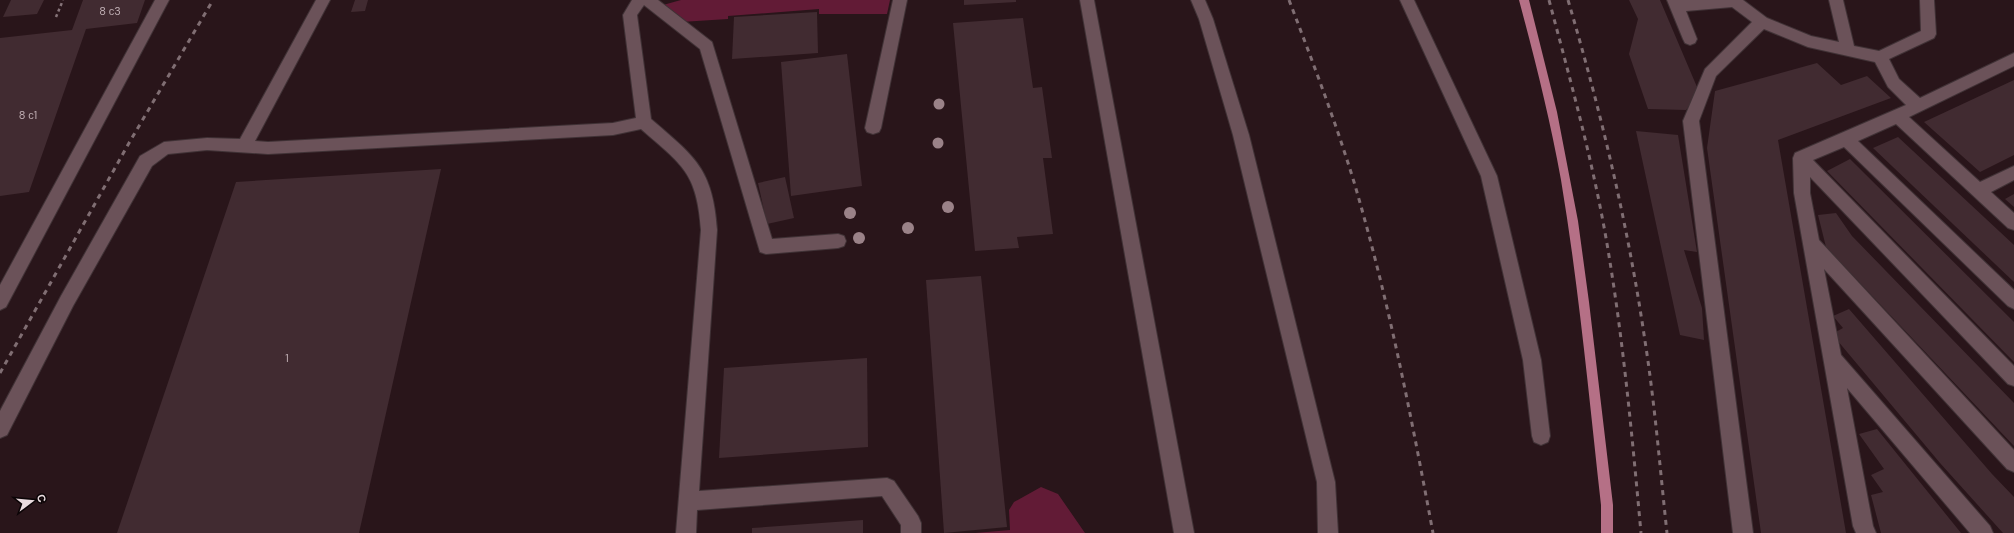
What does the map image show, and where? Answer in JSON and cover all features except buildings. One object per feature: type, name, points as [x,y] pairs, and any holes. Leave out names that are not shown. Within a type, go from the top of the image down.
[{"type":"lane","points":[[0,302],[162,0]]},
{"type":"lane","points":[[244,146],[323,0]]},
{"type":"lane","points":[[640,0],[630,15],[644,122],[692,167],[702,185],[707,206],[709,230],[686,533]]},
{"type":"lane","points":[[648,0],[707,46],[766,247],[838,241]]},
{"type":"lane","points":[[873,128],[900,0]]},
{"type":"lane","points":[[1087,0],[1184,533]]},
{"type":"lane","points":[[1198,0],[1206,19],[1241,135],[1326,482],[1328,533]]},
{"type":"lane","points":[[1407,0],[1489,176],[1532,360],[1541,436]]},
{"type":"lane","points":[[1690,39],[1675,4],[1734,0],[1762,22],[1808,41],[1880,57],[1928,34],[1926,0]]},
{"type":"lane","points":[[1836,0],[1848,50]]},
{"type":"lane","points":[[1743,533],[1691,121],[1710,73],[1762,22]]},
{"type":"lane","points":[[1880,57],[1893,83],[1918,106]]},
{"type":"lane","points":[[1801,158],[1898,116],[2014,59]]},
{"type":"lane","points":[[1898,116],[2014,223]]},
{"type":"lane","points":[[0,429],[67,301],[146,161],[164,148],[207,144],[276,148],[613,129],[644,122]]},
{"type":"lane","points":[[1846,139],[2014,301]]},
{"type":"lane","points":[[1801,158],[1802,193],[1863,526],[1866,533]]},
{"type":"lane","points":[[1801,158],[2014,378]]},
{"type":"lane","points":[[1979,190],[2014,173]]},
{"type":"lane","points":[[1812,244],[2014,464]]},
{"type":"lane","points":[[1832,358],[1983,533]]},
{"type":"lane","points":[[688,501],[886,487],[910,523],[911,533]]},
{"type":"path","points":[[56,17],[63,0]]},
{"type":"shaded area","points":[[681,0],[890,0],[887,14],[819,14],[819,9],[728,16],[728,19],[681,22],[663,5]]},
{"type":"shaded area","points":[[1041,487],[1058,494],[1085,533],[975,533],[1010,530],[1009,510],[1014,502]]},
{"type":"waterway","points":[[1524,0],[1562,157],[1573,221],[1584,302],[1607,505],[1607,533]]},
{"type":"railway","points":[[0,373],[129,143],[213,0]]},
{"type":"railway","points":[[1289,0],[1339,136],[1354,182],[1378,269],[1398,356],[1433,533]]},
{"type":"railway","points":[[1549,0],[1573,89],[1606,238],[1622,349],[1641,533]]},
{"type":"railway","points":[[1568,0],[1592,84],[1612,169],[1622,212],[1638,298],[1655,413],[1667,533]]}]
